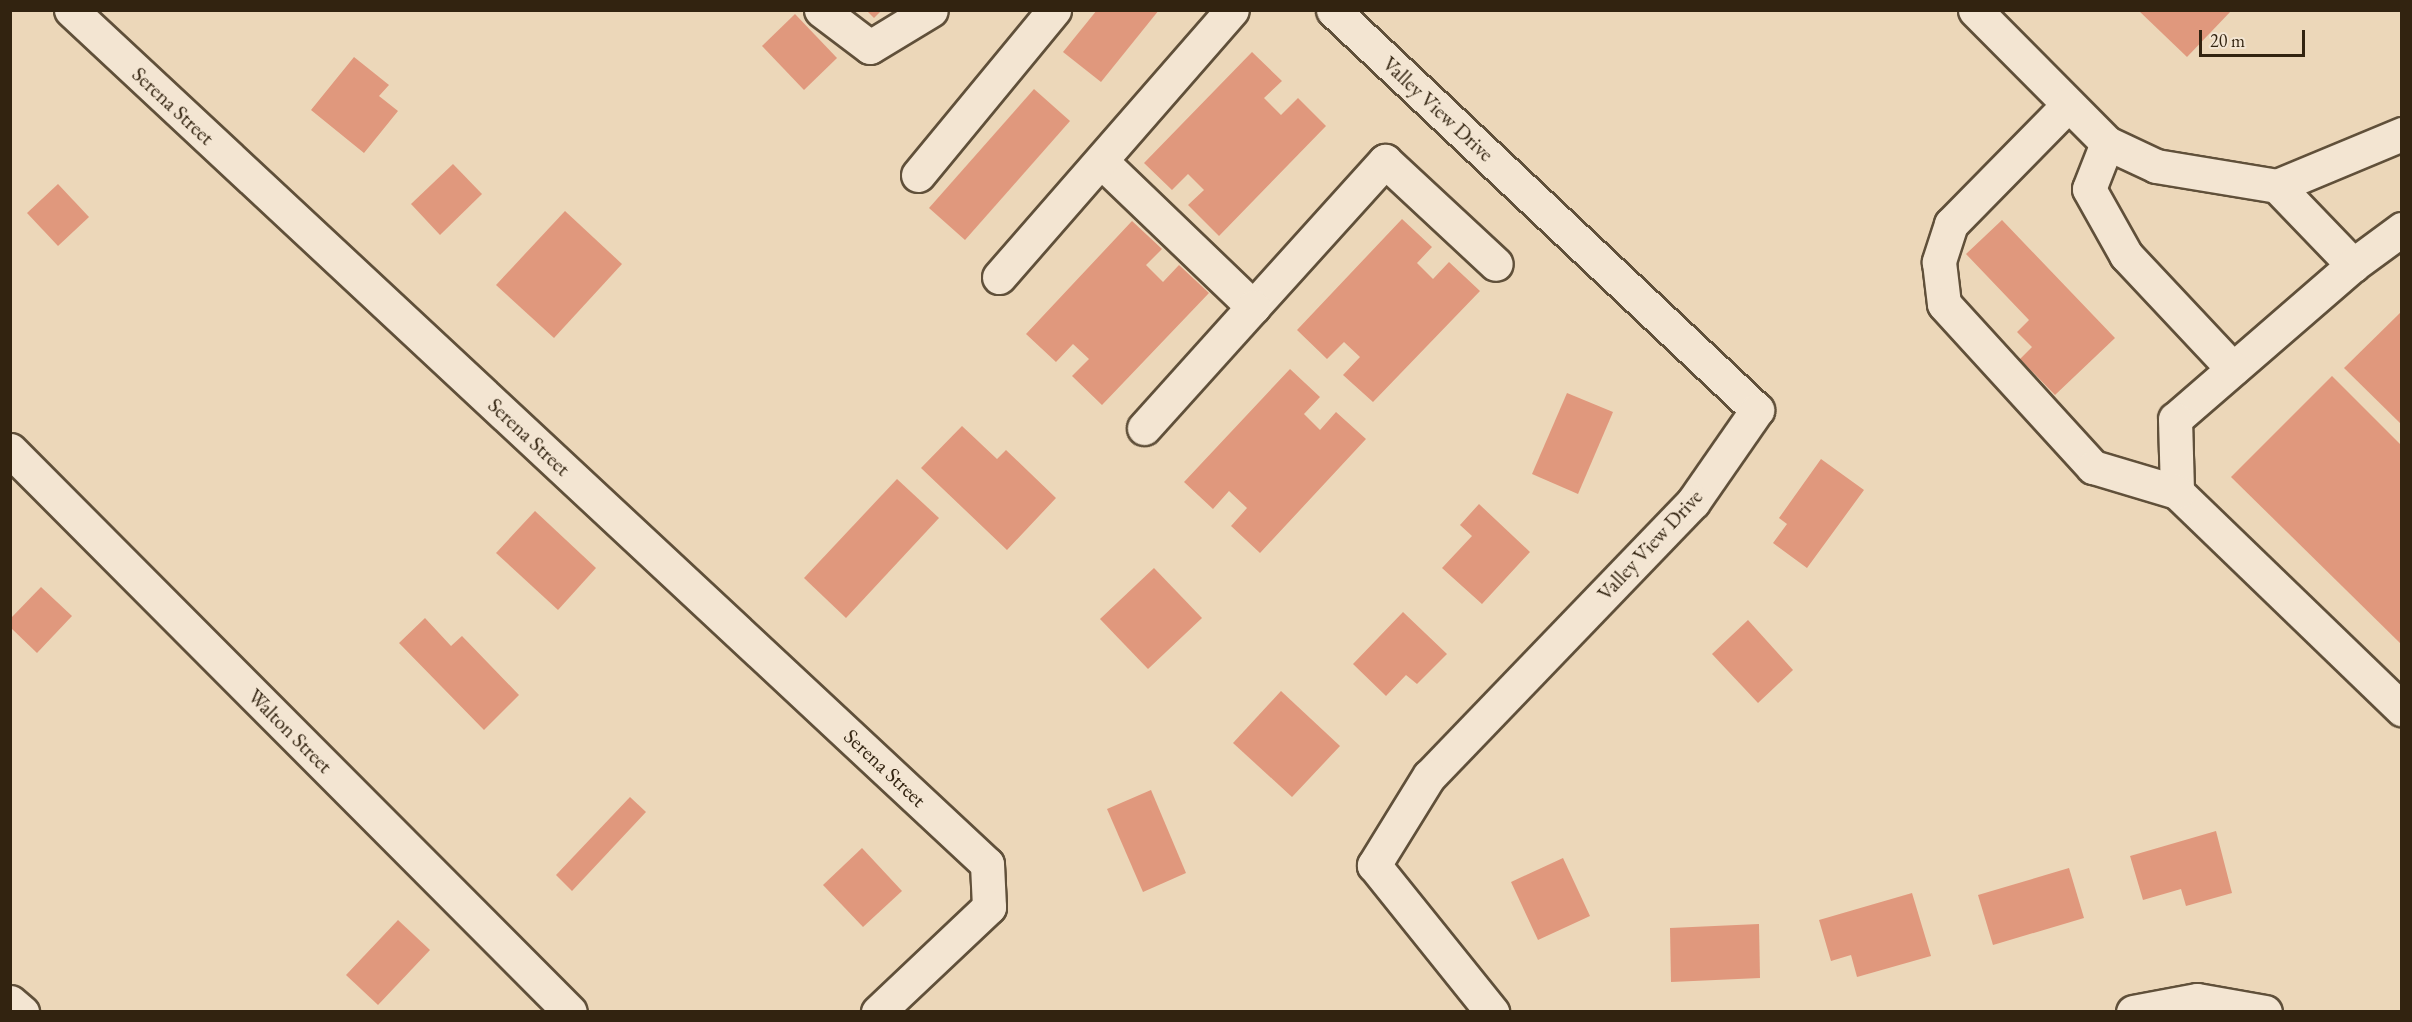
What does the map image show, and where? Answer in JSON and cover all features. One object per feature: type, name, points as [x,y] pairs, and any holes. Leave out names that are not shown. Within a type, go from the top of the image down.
[{"type":"street","name":"Serena Street","points":[[71,10],[987,864],[989,907],[878,1011]]},
{"type":"street","points":[[820,10],[870,47],[931,10]]},
{"type":"street","points":[[918,175],[1054,10]]},
{"type":"street","points":[[999,277],[1232,10]]},
{"type":"street","name":"Valley View Drive","points":[[1333,10],[1757,410],[1694,502],[1429,776],[1374,865],[1492,1011]]},
{"type":"street","points":[[1975,10],[2107,143],[2156,166],[2277,186],[2402,134]]},
{"type":"street","points":[[2068,105],[1951,224],[1939,262],[1944,304],[2093,467],[2177,492],[2402,709]]},
{"type":"street","points":[[2107,143],[2089,189],[2126,255],[2233,369]]},
{"type":"street","points":[[1101,161],[1253,307]]},
{"type":"street","points":[[1144,428],[1385,161],[1496,264]]},
{"type":"street","points":[[2277,186],[2353,265]]},
{"type":"street","points":[[2177,492],[2175,419],[2353,265],[2402,229]]},
{"type":"street","name":"Walton Street","points":[[10,450],[570,1011]]},
{"type":"street","points":[[2133,1011],[2197,1000],[2265,1011]]},
{"type":"street","points":[[10,1002],[22,1011]]},
{"type":"building","points":[[866,10],[882,10],[874,18]]},
{"type":"building","points":[[1097,10],[1159,10],[1101,82],[1063,52]]},
{"type":"building","points":[[2138,10],[2232,10],[2187,57]]},
{"type":"building","points":[[795,14],[837,58],[804,90],[762,46]]},
{"type":"building","points":[[1252,52],[1282,81],[1264,98],[1281,115],[1298,98],[1326,126],[1219,236],[1188,205],[1204,190],[1188,174],[1172,190],[1144,163]]},
{"type":"building","points":[[354,57],[389,85],[379,96],[398,111],[364,153],[311,110]]},
{"type":"building","points":[[1034,89],[1070,121],[965,240],[929,208]]},
{"type":"building","points":[[453,164],[482,194],[440,235],[411,204]]},
{"type":"building","points":[[58,184],[89,217],[58,246],[27,213]]},
{"type":"building","points":[[565,211],[622,264],[554,338],[496,285]]},
{"type":"building","points":[[1402,219],[1432,247],[1417,263],[1433,279],[1449,262],[1480,291],[1373,402],[1343,375],[1360,357],[1344,342],[1327,359],[1297,330]]},
{"type":"building","points":[[2002,220],[2115,338],[2055,395],[2020,359],[2032,347],[2017,332],[2029,320],[1966,254]]},
{"type":"building","points":[[1132,221],[1162,249],[1146,265],[1163,282],[1179,265],[1209,293],[1102,405],[1072,376],[1089,359],[1073,344],[1056,362],[1026,334]]},
{"type":"building","points":[[2402,311],[2402,425],[2344,368]]},
{"type":"building","points":[[1290,369],[1320,397],[1304,414],[1320,430],[1336,412],[1366,439],[1260,553],[1231,526],[1247,508],[1229,491],[1213,509],[1184,482]]},
{"type":"building","points":[[2332,376],[2402,446],[2402,645],[2231,477]]},
{"type":"building","points":[[1567,393],[1613,412],[1578,494],[1532,474]]},
{"type":"building","points":[[962,426],[997,459],[1006,450],[1056,498],[1007,550],[921,468]]},
{"type":"building","points":[[1821,459],[1864,490],[1807,568],[1773,543],[1787,524],[1779,518]]},
{"type":"building","points":[[897,479],[939,518],[846,618],[804,578]]},
{"type":"building","points":[[1479,504],[1530,552],[1482,604],[1442,568],[1472,536],[1460,525]]},
{"type":"building","points":[[535,511],[596,568],[558,610],[496,553]]},
{"type":"building","points":[[1154,568],[1202,618],[1148,669],[1100,619]]},
{"type":"building","points":[[41,587],[72,616],[37,653],[10,627],[10,619]]},
{"type":"building","points":[[1403,612],[1447,654],[1417,684],[1406,675],[1386,696],[1353,664]]},
{"type":"building","points":[[425,618],[451,646],[462,636],[519,695],[484,730],[399,643]]},
{"type":"building","points":[[1748,620],[1793,670],[1758,703],[1712,654]]},
{"type":"building","points":[[1281,691],[1340,746],[1292,797],[1233,743]]},
{"type":"building","points":[[1151,790],[1186,873],[1143,892],[1107,809]]},
{"type":"building","points":[[630,797],[646,812],[572,891],[556,875]]},
{"type":"building","points":[[2216,831],[2232,893],[2186,906],[2181,889],[2143,900],[2130,856]]},
{"type":"building","points":[[862,848],[902,891],[863,927],[823,885]]},
{"type":"building","points":[[1563,858],[1590,916],[1538,940],[1511,882]]},
{"type":"building","points":[[2069,868],[2084,918],[1993,945],[1978,895]]},
{"type":"building","points":[[1912,893],[1931,956],[1857,977],[1851,955],[1831,961],[1819,920]]},
{"type":"building","points":[[398,920],[430,950],[378,1005],[346,975]]},
{"type":"building","points":[[1759,924],[1760,978],[1671,982],[1670,928]]}]
